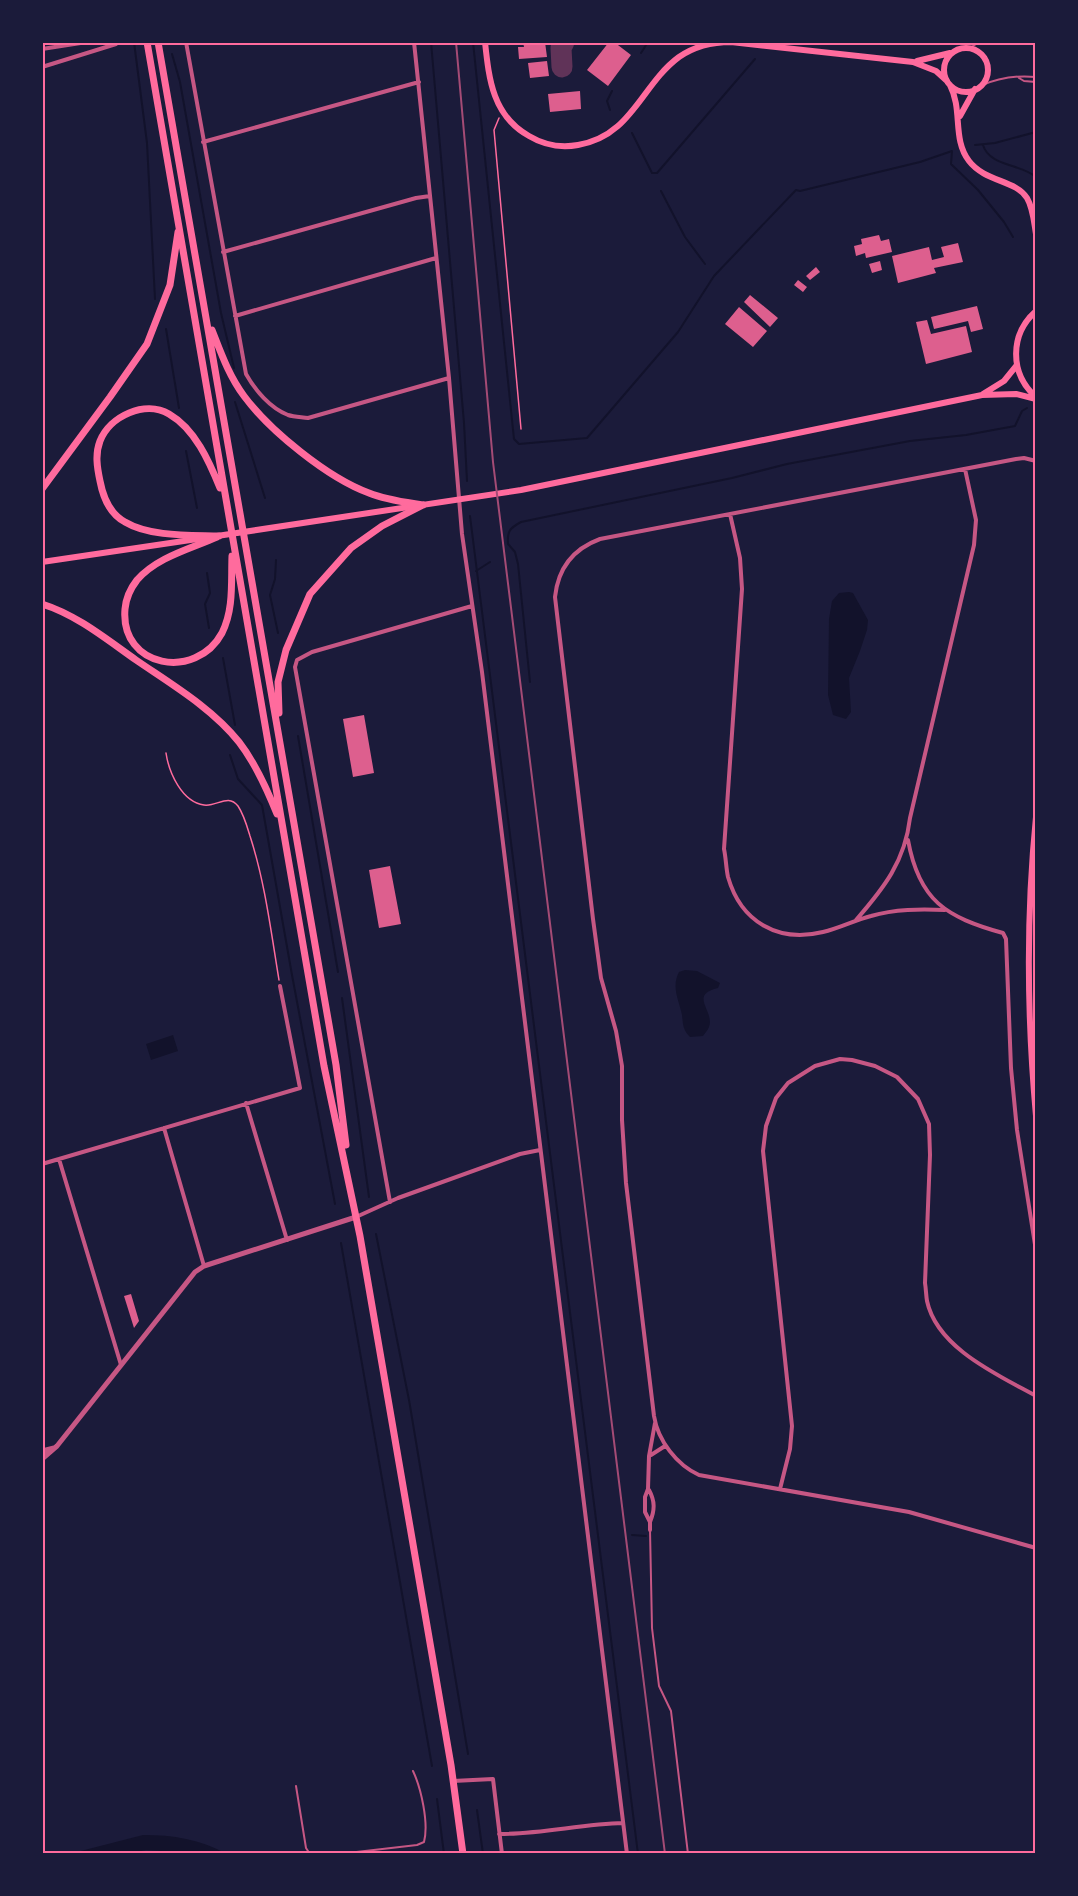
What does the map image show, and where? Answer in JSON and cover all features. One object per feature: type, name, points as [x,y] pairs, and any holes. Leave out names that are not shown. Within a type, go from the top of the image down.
[{"type":"main road","points":[[147,42],[324,1066],[356,1217],[453,1781],[463,1854]]},
{"type":"main road","points":[[158,42],[336,1065],[350,1184]]},
{"type":"main road","points":[[485,42],[490,84],[501,112],[515,127],[533,138],[553,145],[574,146],[595,141],[614,130],[629,116],[669,66],[687,52],[708,44],[731,42],[913,62],[936,71],[962,91],[978,88]]},
{"type":"main road","points":[[913,62],[963,48],[970,48],[981,54],[987,64],[987,76],[959,119]]},
{"type":"main road","points":[[953,52],[946,62],[944,72],[957,101],[960,139],[969,161],[989,178],[1016,186],[1026,196],[1036,234]]},
{"type":"main road","points":[[42,489],[111,397],[147,344],[170,285],[178,226]]},
{"type":"main road","points":[[1036,311],[1024,325],[1016,345],[1017,365],[1021,379],[1036,398]]},
{"type":"main road","points":[[207,315],[226,366],[242,394],[270,426],[336,477],[368,493],[389,500],[423,505]]},
{"type":"main road","points":[[982,395],[1004,381],[1017,365]]},
{"type":"main road","points":[[42,562],[521,490],[982,395],[1016,394],[1036,398]]},
{"type":"main road","points":[[219,536],[159,532],[139,528],[119,518],[106,501],[101,487],[97,454],[100,440],[107,429],[126,413],[152,409],[168,413],[195,439],[226,502]]},
{"type":"main road","points":[[279,737],[278,682],[286,650],[310,594],[351,548],[382,526],[423,505]]},
{"type":"main road","points":[[219,536],[157,564],[144,573],[129,592],[125,615],[129,636],[135,645],[151,658],[170,663],[192,660],[212,646],[221,634],[229,612],[233,543]]},
{"type":"main road","points":[[42,604],[87,625],[218,719],[254,763],[283,828]]},
{"type":"main road","points":[[1036,817],[1029,948],[1033,1001],[1030,1050],[1036,1116]]},
{"type":"street","points":[[42,49],[87,42]]},
{"type":"street","points":[[186,42],[246,374],[264,399],[287,414],[308,418],[449,378]]},
{"type":"street","points":[[414,42],[449,378],[462,534],[483,684],[627,1854]]},
{"type":"street","points":[[42,67],[116,43]]},
{"type":"street","points":[[203,142],[418,82]]},
{"type":"street","points":[[223,252],[430,196]]},
{"type":"street","points":[[235,316],[436,258]]},
{"type":"street","points":[[1036,461],[1024,458],[600,539],[579,549],[568,560],[556,585],[555,609],[601,978],[616,1031],[622,1066],[622,1120],[626,1183],[655,1422],[665,1446],[688,1470],[699,1475],[909,1512],[1036,1548]]},
{"type":"street","points":[[856,921],[888,880],[907,839],[974,545],[976,520],[965,469]]},
{"type":"street","points":[[730,514],[740,558],[742,589],[724,849],[728,875],[742,907],[755,922],[794,937],[824,932],[891,912],[945,910]]},
{"type":"street","points":[[390,1202],[295,667],[297,660],[312,652],[472,606]]},
{"type":"street","points":[[907,839],[918,875],[927,891],[945,910],[963,920],[1002,933],[1006,939],[1012,1078],[1027,1202],[1036,1251]]},
{"type":"street","points":[[42,1164],[300,1088],[280,987]]},
{"type":"street","points":[[780,1489],[790,1449],[792,1426],[763,1151],[766,1126],[776,1098],[788,1083],[815,1066],[840,1059],[875,1066],[897,1077],[918,1099],[929,1124],[930,1144],[925,1283],[927,1303],[942,1332],[956,1346],[981,1365],[1036,1396]]},
{"type":"street","points":[[246,1103],[287,1240]]},
{"type":"street","points":[[164,1128],[204,1266]]},
{"type":"street","points":[[42,1459],[56,1447],[195,1272],[204,1266],[356,1217],[390,1202],[520,1154],[540,1150]]},
{"type":"street","points":[[59,1159],[121,1365]]},
{"type":"street","points":[[651,1530],[645,1512],[645,1497],[648,1489],[649,1456],[655,1422]]},
{"type":"street","points":[[649,1456],[665,1446]]},
{"type":"street","points":[[42,1451],[56,1447]]},
{"type":"street","points":[[648,1489],[654,1506],[650,1522]]},
{"type":"street","points":[[453,1781],[493,1779],[502,1854]]},
{"type":"street","points":[[499,1834],[517,1834],[599,1823],[623,1823]]},
{"type":"lane","points":[[970,48],[980,42]]},
{"type":"lane","points":[[978,88],[995,80],[1018,78],[1025,75],[1036,77]]},
{"type":"lane","points":[[1018,78],[1036,82]]},
{"type":"lane","points":[[651,1530],[652,1628],[659,1686],[671,1711],[688,1854]]},
{"type":"lane","points":[[339,1854],[417,1845],[424,1842],[426,1831],[419,1784],[412,1771]]},
{"type":"lane","points":[[296,1786],[306,1848],[310,1854]]},
{"type":"path","points":[[501,112],[494,130],[521,429]]},
{"type":"path","points":[[166,753],[168,766],[185,795],[203,805],[212,805],[226,800],[232,801],[244,819],[262,883],[280,987]]},
{"type":"shaded area","points":[[839,593],[853,593],[868,620],[867,630],[849,678],[851,712],[846,719],[833,715],[828,695],[829,619],[832,601]]},
{"type":"shaded area","points":[[697,971],[720,983],[718,988],[705,995],[704,1004],[710,1021],[709,1028],[703,1036],[690,1037],[684,1027],[676,983],[679,972]]},
{"type":"shaded area","points":[[173,1035],[178,1051],[151,1060],[146,1044]]},
{"type":"shaded area","points":[[143,1835],[186,1839],[227,1854],[184,1854],[146,1850],[126,1854],[69,1854]]},
{"type":"building","points":[[523,42],[545,42],[547,57],[519,59],[518,47],[524,47]]},
{"type":"building","points":[[609,42],[614,42],[631,55],[608,86],[587,70]]},
{"type":"building","points":[[547,61],[549,76],[530,78],[528,63]]},
{"type":"building","points":[[580,91],[581,109],[550,112],[548,94]]},
{"type":"building","points":[[879,235],[881,241],[889,239],[892,252],[866,258],[865,253],[856,256],[854,246],[862,244],[861,239]]},
{"type":"building","points":[[958,243],[963,262],[934,268],[936,273],[898,283],[892,256],[929,247],[932,260],[944,257],[941,247]]},
{"type":"building","points":[[880,261],[882,270],[872,273],[869,264]]},
{"type":"building","points":[[816,267],[820,272],[810,280],[806,276]]},
{"type":"building","points":[[798,280],[807,287],[803,292],[794,285]]},
{"type":"building","points":[[750,295],[778,318],[770,327],[744,302]]},
{"type":"building","points":[[977,306],[983,329],[971,332],[968,321],[934,329],[931,317]]},
{"type":"building","points":[[739,307],[767,331],[753,347],[725,324]]},
{"type":"building","points":[[927,320],[931,334],[966,326],[972,352],[926,364],[916,322]]},
{"type":"building","points":[[364,715],[374,773],[353,777],[343,719]]},
{"type":"building","points":[[390,866],[401,924],[379,928],[369,870]]},
{"type":"building","points":[[131,1294],[139,1321],[134,1328],[124,1296]]},
{"type":"waterway","points":[[134,42],[147,143],[155,299]]},
{"type":"waterway","points":[[431,42],[467,481]]},
{"type":"waterway","points":[[473,42],[514,439],[519,444],[587,438],[678,332],[714,276],[796,190],[800,191],[920,162],[952,151],[951,164],[978,190],[1013,237]]},
{"type":"waterway","points":[[641,53],[648,42]]},
{"type":"waterway","points":[[172,54],[180,82],[221,313],[234,368]]},
{"type":"waterway","points":[[632,133],[652,173],[657,173],[755,59]]},
{"type":"waterway","points":[[610,110],[607,101],[612,91]]},
{"type":"waterway","points":[[975,145],[995,143],[1036,132]]},
{"type":"waterway","points":[[983,145],[986,152],[998,161],[1036,177]]},
{"type":"waterway","points":[[661,191],[685,237],[705,264]]},
{"type":"waterway","points":[[166,329],[179,408]]},
{"type":"waterway","points":[[235,402],[265,498]]},
{"type":"waterway","points":[[530,682],[518,564],[515,552],[508,544],[510,530],[521,522],[732,478],[787,464],[910,441],[966,435],[1015,426],[1022,411],[1027,408]]},
{"type":"waterway","points":[[186,451],[197,508]]},
{"type":"waterway","points":[[470,516],[638,1854]]},
{"type":"waterway","points":[[276,560],[275,579],[270,595],[278,633]]},
{"type":"waterway","points":[[476,571],[490,562]]},
{"type":"waterway","points":[[207,573],[210,593],[205,604],[209,628]]},
{"type":"waterway","points":[[223,658],[235,725]]},
{"type":"waterway","points":[[298,736],[338,972]]},
{"type":"waterway","points":[[230,755],[238,779],[262,805],[335,1204]]},
{"type":"waterway","points":[[342,998],[369,1197]]},
{"type":"waterway","points":[[376,1234],[409,1400],[468,1754]]},
{"type":"waterway","points":[[341,1243],[432,1766]]},
{"type":"waterway","points":[[632,1535],[646,1536]]},
{"type":"waterway","points":[[437,1799],[444,1854]]},
{"type":"waterway","points":[[477,1810],[483,1854]]},
{"type":"taxiway","points":[[562,67],[561,48],[564,42]]},
{"type":"railway","points":[[456,42],[493,462],[665,1854]]}]
